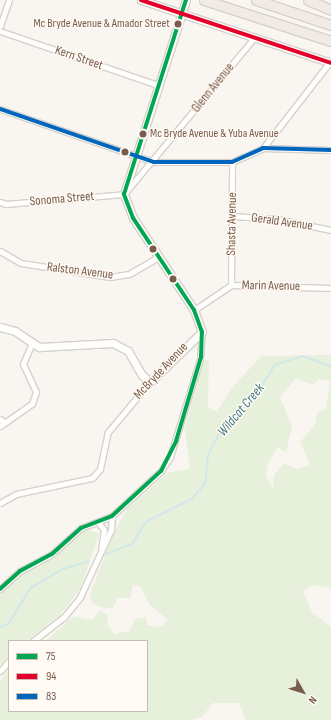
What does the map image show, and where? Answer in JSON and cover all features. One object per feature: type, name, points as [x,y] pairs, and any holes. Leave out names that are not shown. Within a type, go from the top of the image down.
[{"type":"highway","points":[[204,0],[331,41]]},
{"type":"highway","points":[[256,0],[331,25]]},
{"type":"highway","points":[[308,0],[331,10]]},
{"type":"main road","points":[[141,0],[183,11],[330,63]]},
{"type":"main road","points":[[186,0],[134,155],[124,194],[132,218],[194,310],[202,332]]},
{"type":"main road","points":[[0,326],[15,331],[31,345],[113,342],[128,351],[142,375],[150,382]]},
{"type":"main road","name":"McBryde Avenue","points":[[150,382],[202,332]]},
{"type":"street","points":[[0,26],[9,0]]},
{"type":"street","name":"Kern Street","points":[[0,31],[158,85]]},
{"type":"street","name":"Glenn Avenue","points":[[124,194],[154,162],[255,37]]},
{"type":"street","points":[[263,148],[330,63]]},
{"type":"street","points":[[0,109],[154,162],[192,165],[232,162],[263,148],[331,150]]},
{"type":"street","name":"Shasta Avenue","points":[[231,285],[232,162]]},
{"type":"street","name":"Sonoma Street","points":[[0,202],[6,204],[124,194]]},
{"type":"street","name":"Gerald Avenue","points":[[232,216],[278,219],[331,230]]},
{"type":"street","name":"Ralston Avenue","points":[[0,251],[21,263],[110,277],[129,274],[159,257]]},
{"type":"street","name":"Marin Avenue","points":[[194,310],[231,285],[331,288]]},
{"type":"street","points":[[0,589],[20,571],[52,554],[71,534],[112,516],[161,471],[170,457],[201,357],[202,332]]},
{"type":"street","points":[[0,426],[32,404],[36,392],[23,364],[31,345]]},
{"type":"street","name":"McBryde Avenue","points":[[0,503],[16,494],[92,478],[100,469],[108,432],[150,382]]},
{"type":"street","points":[[0,419],[6,423]]},
{"type":"street","points":[[34,640],[64,617],[80,597],[101,548],[110,532],[112,516]]},
{"type":"street","points":[[98,522],[104,530],[110,532]]},
{"type":"street","points":[[101,548],[104,530]]},
{"type":"street","points":[[0,671],[8,662]]},
{"type":"green space","points":[[331,355],[331,588],[312,585],[303,591],[312,612],[331,627],[331,720],[246,720],[239,703],[213,703],[202,717],[192,720],[0,720],[0,681],[8,671],[8,712],[148,712],[148,640],[46,640],[74,616],[93,620],[99,611],[107,614],[108,626],[115,634],[130,631],[135,619],[146,617],[147,625],[162,627],[168,620],[149,604],[140,586],[133,585],[130,598],[118,598],[113,608],[99,607],[92,603],[90,595],[113,534],[127,509],[167,473],[190,469],[185,428],[204,360],[209,360],[208,407],[217,412],[231,389],[261,356]],"holes":[[[296,378],[313,385],[319,379],[330,381],[326,409],[317,413],[315,425],[300,442],[310,465],[296,469],[284,463],[274,475],[273,488],[266,476],[268,463],[278,447],[286,453],[292,427],[280,397]]]},
{"type":"green space","points":[[80,528],[100,533],[80,589],[60,615],[28,640],[8,640],[8,657],[0,665],[0,586],[18,569],[50,552]]},
{"type":"waterway","name":"Wildcat Creek","points":[[106,554],[132,544],[146,522],[192,499],[205,484],[208,455],[222,429],[258,392],[275,365],[303,356],[331,366]]},
{"type":"waterway","name":"Wildcat Creek","points":[[0,627],[8,624],[31,588],[63,569],[89,561]]},
{"type":"transit line","name":"94","points":[[141,0],[331,63]]},
{"type":"transit line","name":"75","points":[[0,589],[20,571],[52,554],[81,528],[112,516],[161,471],[176,441],[201,357],[202,332],[194,310],[133,218],[124,194],[186,0]]},
{"type":"transit line","name":"83","points":[[0,109],[154,162],[232,162],[263,148],[331,150]]},
{"type":"place","name":"Mc Bryde Avenue & Amador Street","points":[[178,24]]},
{"type":"place","name":"Mc Bryde Avenue & Yuba Avenue","points":[[143,134]]}]
